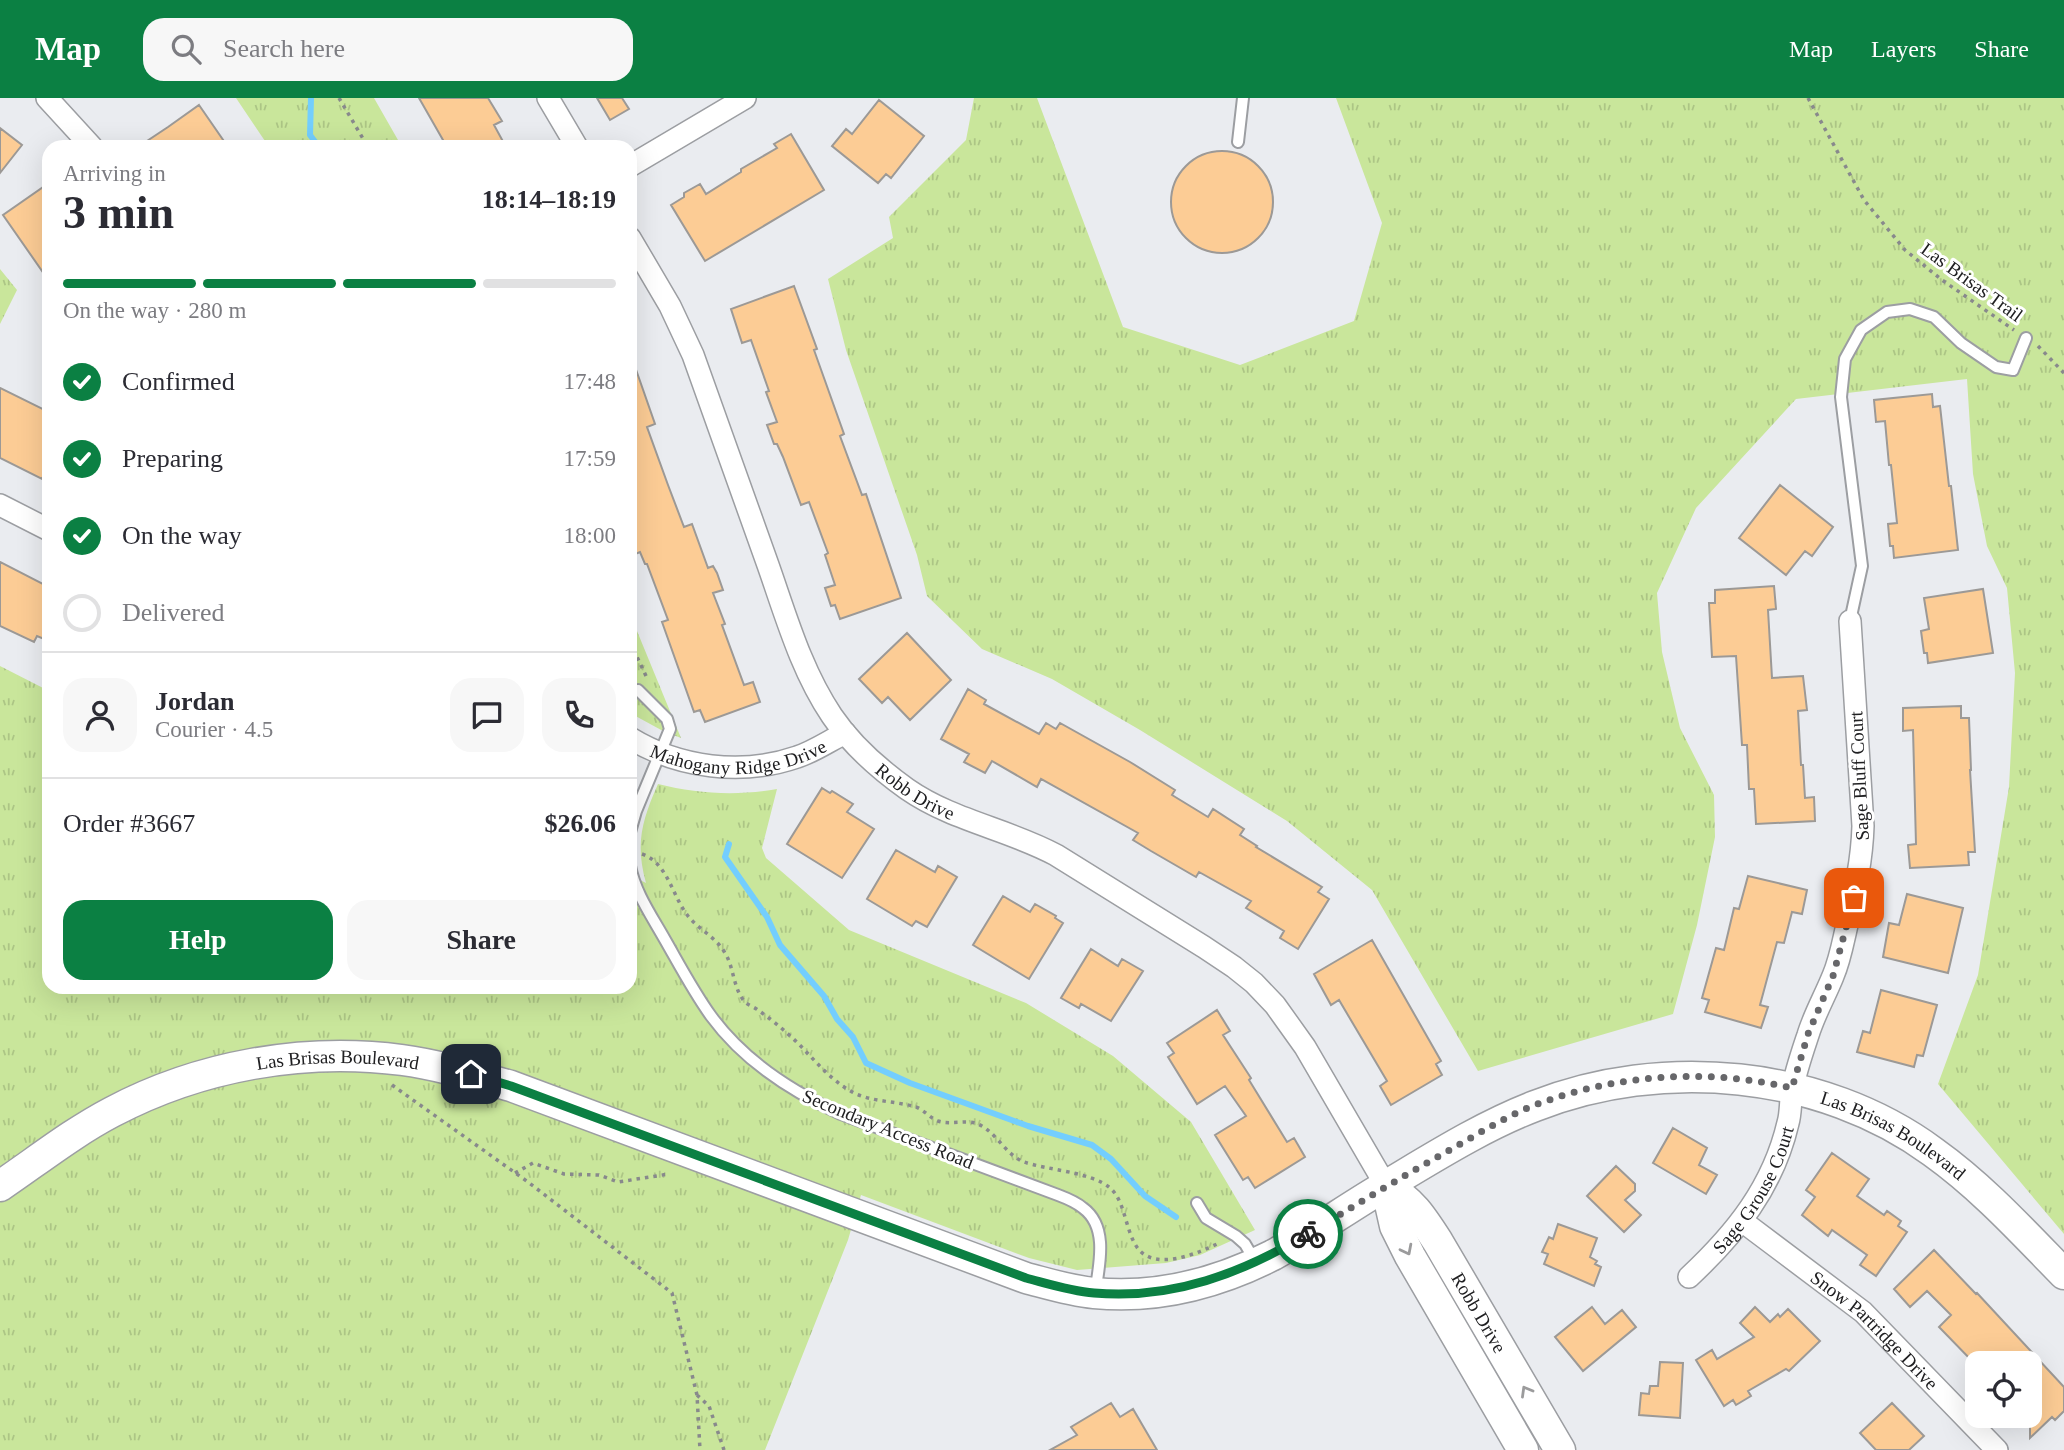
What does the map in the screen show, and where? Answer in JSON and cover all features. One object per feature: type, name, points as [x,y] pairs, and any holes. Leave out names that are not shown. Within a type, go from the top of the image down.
[{"type":"street","points":[[47,98],[86,140]]},
{"type":"street","points":[[548,98],[573,140]]},
{"type":"street","points":[[637,162],[745,98]]},
{"type":"street","name":"Robb Drive","points":[[637,250],[683,332],[796,646],[821,698],[845,733],[885,773],[931,804],[976,824],[1031,842],[1056,855],[1214,954],[1254,983],[1275,1005],[1305,1047],[1386,1186],[1391,1215],[1410,1256],[1522,1450]]},
{"type":"street","points":[[0,505],[42,526]]},
{"type":"street","name":"Sage Bluff Court","points":[[1792,1088],[1808,1034],[1833,976],[1858,881],[1862,852],[1863,825],[1850,621]]},
{"type":"street","name":"Mahogany Ridge Drive","points":[[637,741],[659,752],[699,764],[738,768],[799,757],[845,733]]},
{"type":"street","name":"Las Brisas Boulevard","points":[[0,1186],[75,1133],[112,1112],[158,1090],[207,1074],[257,1063],[299,1058],[350,1056],[391,1059],[452,1069],[511,1086],[1026,1278],[1095,1293],[1147,1293],[1183,1288],[1222,1277],[1273,1254],[1386,1186],[1535,1105],[1629,1080],[1683,1076],[1736,1078],[1792,1088],[1843,1104],[1887,1124],[1930,1149],[1978,1188],[2064,1275]]},
{"type":"street","name":"Sage Grouse Court","points":[[1689,1277],[1719,1249],[1742,1221],[1761,1191],[1789,1121],[1792,1088]]},
{"type":"street","name":"Robb Drive","points":[[1386,1186],[1409,1202],[1438,1242],[1560,1450]]},
{"type":"street","name":"Snow Partridge Drive","points":[[1742,1221],[1863,1312],[1997,1450]]},
{"type":"lane","points":[[1238,142],[1242,98]]},
{"type":"lane","points":[[1850,621],[1862,566],[1841,397],[1845,359],[1861,330],[1887,312],[1910,309],[1934,317],[1961,343],[1996,367],[2013,370],[2026,338]]},
{"type":"lane","points":[[637,806],[670,729],[667,719],[638,690]]},
{"type":"lane","name":"Secondary Access Road","points":[[637,889],[711,1016],[748,1056],[774,1078],[812,1101],[841,1114],[1058,1195],[1084,1208],[1098,1228],[1100,1238],[1095,1293]]},
{"type":"lane","points":[[1197,1203],[1206,1218],[1245,1244],[1255,1262]]},
{"type":"path","points":[[340,98],[365,140]]},
{"type":"path","name":"Las Brisas Trail","points":[[1808,98],[1864,200],[1905,250],[2040,347],[2064,373]]},
{"type":"path","points":[[638,853],[647,856],[662,869],[688,918],[719,943],[727,956],[744,1002],[759,1010],[789,1034],[831,1079],[856,1094],[917,1108],[939,1122],[973,1122],[985,1127],[1010,1154],[1025,1162],[1096,1180],[1112,1188],[1132,1238],[1143,1255],[1158,1261],[1205,1250],[1236,1236]]},
{"type":"path","points":[[391,1059],[391,1084],[515,1173],[672,1293],[697,1395],[700,1450]]},
{"type":"path","points":[[515,1173],[533,1163],[564,1174],[599,1175],[618,1182],[670,1173],[690,1152]]},
{"type":"path","points":[[697,1395],[709,1406],[724,1450]]},
{"type":"green space","points":[[236,98],[374,98],[398,140],[264,140]]},
{"type":"green space","points":[[974,98],[1037,98],[1123,327],[1240,365],[1354,321],[1382,223],[1336,98],[2064,98],[2064,1234],[1938,1084],[1978,975],[2009,787],[2015,673],[2007,588],[1987,546],[1973,474],[1967,379],[1796,399],[1696,508],[1657,593],[1662,652],[1680,728],[1714,795],[1715,837],[1697,925],[1673,1014],[1478,1071],[1372,890],[1287,821],[1140,730],[1052,679],[982,649],[927,596],[917,555],[846,350],[828,279],[893,238],[889,217],[966,140]]},
{"type":"green space","points":[[0,269],[17,290],[0,324]]},
{"type":"green space","points":[[637,631],[681,738],[637,717]]},
{"type":"green space","points":[[0,666],[42,687],[42,994],[637,994],[637,878],[646,883],[641,856],[642,832],[658,784],[718,793],[777,789],[762,848],[766,858],[849,930],[1026,1003],[1113,1056],[1191,1122],[1255,1230],[1200,1255],[1166,1263],[1077,1270],[1029,1258],[861,1195],[848,1240],[765,1450],[0,1450]]},
{"type":"building","points":[[419,98],[488,98],[502,121],[494,125],[502,140],[443,140]]},
{"type":"building","points":[[597,98],[622,98],[629,109],[610,120]]},
{"type":"building","points":[[879,100],[924,136],[891,178],[886,174],[878,183],[832,146],[846,129],[852,134]]},
{"type":"building","points":[[199,105],[223,140],[148,140]]},
{"type":"building","points":[[0,128],[22,145],[0,173]]},
{"type":"building","points":[[791,134],[824,190],[705,261],[671,205],[700,184],[706,194],[777,148],[774,144]]},
{"type":"building","points":[[1222,151],[1241,155],[1258,166],[1269,183],[1273,202],[1269,221],[1258,238],[1241,249],[1222,253],[1203,249],[1186,238],[1175,221],[1171,202],[1175,183],[1186,166],[1203,155]]},
{"type":"building","points":[[42,188],[42,271],[3,215]]},
{"type":"building","points":[[794,286],[844,434],[840,436],[862,495],[866,494],[901,598],[840,619],[835,605],[831,606],[825,588],[835,585],[825,555],[828,553],[809,502],[801,505],[783,457],[777,444],[774,444],[767,425],[777,422],[766,392],[769,391],[751,340],[742,343],[731,309]]},
{"type":"building","points":[[637,372],[655,424],[647,427],[668,485],[684,527],[692,524],[708,568],[713,566],[717,573],[723,590],[713,593],[725,624],[722,625],[744,685],[753,682],[760,702],[705,722],[700,710],[694,712],[662,622],[668,620],[640,552],[637,553]]},
{"type":"building","points":[[0,388],[42,409],[42,479],[0,458]]},
{"type":"building","points":[[1932,394],[1933,407],[1940,406],[1958,550],[1894,558],[1888,524],[1897,523],[1891,465],[1885,421],[1876,422],[1874,400]]},
{"type":"building","points":[[1780,485],[1833,527],[1812,556],[1805,551],[1786,575],[1739,538]]},
{"type":"building","points":[[0,562],[42,583],[42,638],[37,636],[34,642],[0,626]]},
{"type":"building","points":[[1774,586],[1776,609],[1768,610],[1772,678],[1803,676],[1807,710],[1798,711],[1801,765],[1805,798],[1814,797],[1815,821],[1756,824],[1754,789],[1749,789],[1747,745],[1742,745],[1736,656],[1712,657],[1709,603],[1715,603],[1715,590]]},
{"type":"building","points":[[1983,589],[1993,653],[1928,663],[1921,631],[1929,629],[1924,598]]},
{"type":"building","points":[[907,633],[951,680],[910,720],[888,697],[882,703],[859,679]]},
{"type":"building","points":[[968,689],[986,700],[984,704],[1039,734],[1046,723],[1056,729],[1060,723],[1130,762],[1175,790],[1172,795],[1208,817],[1213,809],[1244,829],[1240,835],[1256,847],[1322,887],[1318,892],[1329,899],[1298,949],[1280,938],[1284,931],[1246,908],[1251,901],[1199,872],[1196,877],[1151,851],[1133,840],[1138,833],[1041,779],[1037,787],[992,761],[985,773],[964,762],[969,754],[941,739]]},
{"type":"building","points":[[1961,706],[1961,718],[1969,718],[1975,852],[1968,852],[1969,865],[1910,868],[1908,845],[1916,844],[1913,730],[1903,731],[1903,708]]},
{"type":"building","points":[[822,788],[853,804],[847,812],[874,829],[842,878],[787,844]]},
{"type":"building","points":[[896,850],[935,872],[938,866],[957,877],[927,927],[916,921],[912,926],[867,899]]},
{"type":"building","points":[[1748,876],[1807,890],[1802,914],[1792,912],[1784,943],[1777,942],[1760,1005],[1768,1007],[1761,1028],[1705,1012],[1709,1000],[1702,998],[1716,948],[1724,950],[1734,908],[1739,909]]},
{"type":"building","points":[[1907,894],[1963,908],[1948,973],[1883,957],[1889,923],[1899,925]]},
{"type":"building","points":[[1003,896],[1030,912],[1035,904],[1063,923],[1029,979],[973,945]]},
{"type":"building","points":[[1372,940],[1441,1061],[1436,1064],[1442,1075],[1391,1105],[1380,1086],[1387,1081],[1339,1000],[1331,1005],[1314,974]]},
{"type":"building","points":[[1091,949],[1118,966],[1122,959],[1143,971],[1111,1021],[1081,1004],[1079,1008],[1061,998]]},
{"type":"building","points":[[1881,990],[1937,1005],[1923,1056],[1917,1055],[1914,1067],[1857,1052],[1863,1031],[1870,1033]]},
{"type":"building","points":[[1217,1010],[1230,1031],[1223,1035],[1251,1078],[1249,1080],[1287,1142],[1294,1138],[1305,1157],[1255,1188],[1248,1177],[1243,1180],[1215,1135],[1246,1116],[1225,1086],[1197,1104],[1168,1057],[1174,1053],[1167,1043]]},
{"type":"building","points":[[1673,1128],[1707,1148],[1699,1165],[1717,1175],[1706,1194],[1653,1163]]},
{"type":"building","points":[[1832,1153],[1869,1179],[1857,1196],[1884,1215],[1887,1211],[1901,1221],[1898,1226],[1907,1232],[1876,1276],[1860,1265],[1867,1255],[1832,1230],[1828,1236],[1802,1215],[1815,1197],[1806,1190]]},
{"type":"building","points":[[1616,1166],[1635,1184],[1635,1191],[1625,1200],[1641,1215],[1624,1232],[1587,1196]]},
{"type":"building","points":[[1558,1224],[1597,1238],[1590,1257],[1601,1267],[1594,1286],[1544,1264],[1548,1254],[1542,1252],[1549,1237],[1553,1239]]},
{"type":"building","points":[[1934,1250],[2031,1351],[1965,1351],[1965,1354],[1939,1327],[1951,1315],[1927,1291],[1910,1307],[1894,1289]]},
{"type":"building","points":[[1592,1307],[1605,1324],[1622,1310],[1636,1327],[1583,1371],[1555,1337]]},
{"type":"building","points":[[1755,1307],[1770,1322],[1788,1309],[1820,1341],[1789,1371],[1786,1369],[1748,1391],[1751,1396],[1736,1405],[1733,1400],[1724,1406],[1696,1360],[1712,1350],[1717,1359],[1754,1337],[1740,1323]]},
{"type":"building","points":[[1660,1362],[1683,1363],[1680,1418],[1639,1415],[1641,1393],[1649,1394],[1650,1386],[1658,1386]]},
{"type":"building","points":[[2042,1363],[2064,1387],[2064,1411],[2055,1420],[2052,1417],[2042,1427]]},
{"type":"building","points":[[1111,1403],[1120,1417],[1133,1409],[1157,1450],[1050,1450],[1077,1435],[1071,1427]]},
{"type":"building","points":[[1892,1403],[1924,1436],[1909,1450],[1876,1450],[1860,1433]]},
{"type":"building","points":[[2030,1428],[2040,1428],[2030,1438]]},
{"type":"waterway","points":[[311,98],[310,135],[314,140]]},
{"type":"waterway","points":[[729,844],[725,857],[767,917],[780,945],[824,996],[837,1019],[853,1037],[866,1063],[910,1083],[1028,1126],[1092,1145],[1111,1159],[1145,1196],[1176,1217]]},
{"type":"way so far","points":[[1308,1234],[1496,1124],[1535,1105],[1581,1091],[1629,1080],[1683,1076],[1736,1078],[1792,1088],[1808,1034],[1833,976],[1854,898]]},
{"type":"route","points":[[471,1074],[511,1086],[1026,1278],[1061,1287],[1095,1293],[1147,1293],[1183,1288],[1222,1277],[1273,1254],[1308,1234]]}]
